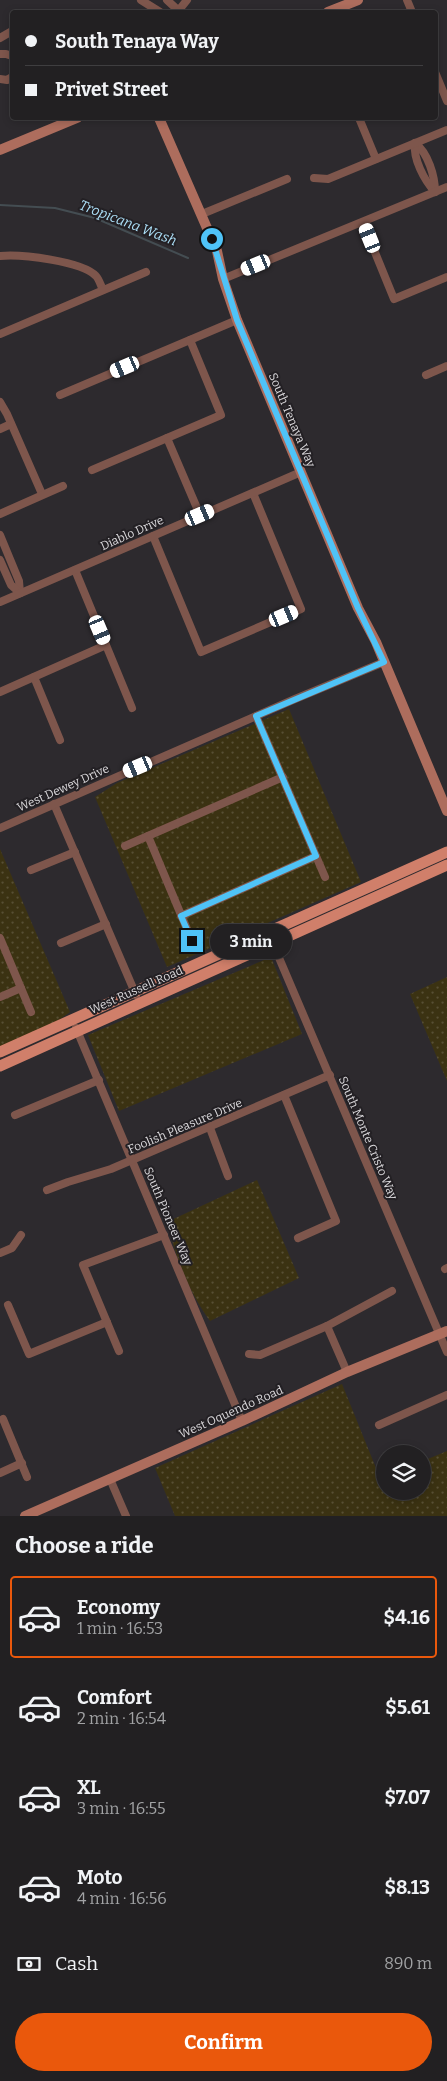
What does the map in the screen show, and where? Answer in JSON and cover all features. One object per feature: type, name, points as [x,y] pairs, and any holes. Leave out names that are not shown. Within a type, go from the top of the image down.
[{"type":"main road","name":"West Russell Road","points":[[0,1052],[447,852]]},
{"type":"main road","name":"West Russell Road","points":[[0,1066],[447,864]]},
{"type":"street","points":[[141,0],[157,10]]},
{"type":"street","points":[[167,0],[179,10]]},
{"type":"street","points":[[333,10],[358,0]]},
{"type":"street","points":[[438,79],[447,101]]},
{"type":"street","points":[[0,150],[72,120]]},
{"type":"street","name":"South Tenaya Way","points":[[160,120],[217,251],[223,279],[237,320],[358,608],[384,662],[447,811]]},
{"type":"street","points":[[360,120],[376,159]]},
{"type":"street","points":[[314,178],[328,179],[447,130]]},
{"type":"street","points":[[415,143],[414,152],[427,184],[435,192]]},
{"type":"street","points":[[202,214],[287,179]]},
{"type":"street","points":[[223,279],[447,188]]},
{"type":"street","points":[[363,222],[394,298],[447,277]]},
{"type":"street","points":[[0,256],[40,258],[85,269],[96,276],[103,290]]},
{"type":"street","points":[[0,334],[146,272]]},
{"type":"street","points":[[60,395],[237,320]]},
{"type":"street","points":[[92,470],[221,415],[190,340]]},
{"type":"street","points":[[426,375],[447,366]]},
{"type":"street","points":[[0,402],[42,494]]},
{"type":"street","points":[[0,429],[11,424]]},
{"type":"street","points":[[167,438],[200,515]]},
{"type":"street","name":"Diablo Drive","points":[[0,602],[301,472]]},
{"type":"street","points":[[0,514],[63,486]]},
{"type":"street","points":[[154,536],[201,652],[301,609],[252,493]]},
{"type":"street","points":[[0,535],[19,581],[20,593]]},
{"type":"street","points":[[0,560],[11,585],[20,593]]},
{"type":"street","points":[[75,570],[132,708]]},
{"type":"street","points":[[0,692],[106,645]]},
{"type":"street","name":"West Dewey Drive","points":[[0,828],[384,662]]},
{"type":"street","points":[[34,677],[60,740]]},
{"type":"street","points":[[256,716],[325,877]]},
{"type":"street","points":[[125,846],[283,778]]},
{"type":"street","points":[[54,804],[140,1003]]},
{"type":"street","points":[[148,836],[192,941]]},
{"type":"street","points":[[31,870],[75,852]]},
{"type":"street","points":[[181,916],[316,856]]},
{"type":"street","points":[[61,943],[106,924]]},
{"type":"street","name":"South Monte Cristo Way","points":[[268,932],[443,1332],[447,1352]]},
{"type":"street","points":[[0,938],[31,1012]]},
{"type":"street","points":[[0,997],[21,988]]},
{"type":"street","name":"South Pioneer Way","points":[[72,1020],[133,1160],[242,1421]]},
{"type":"street","name":"Foolish Pleasure Drive","points":[[47,1190],[133,1160],[330,1075]]},
{"type":"street","points":[[15,1115],[99,1080]]},
{"type":"street","points":[[284,1095],[336,1221],[298,1238]]},
{"type":"street","points":[[210,1128],[228,1176]]},
{"type":"street","points":[[119,1351],[83,1264],[164,1235]]},
{"type":"street","points":[[0,1253],[12,1248],[21,1236]]},
{"type":"street","points":[[249,1354],[260,1355],[327,1326],[392,1291]]},
{"type":"street","points":[[8,1305],[29,1354],[107,1322]]},
{"type":"street","points":[[327,1326],[347,1372]]},
{"type":"street","name":"West Oquendo Road","points":[[25,1516],[242,1421],[347,1372],[443,1332]]},
{"type":"street","points":[[379,1426],[447,1395]]},
{"type":"street","points":[[3,1419],[27,1477]]},
{"type":"street","points":[[0,1473],[22,1463]]},
{"type":"street","points":[[110,1479],[126,1516]]},
{"type":"sand","points":[[289,709],[361,882],[167,967],[95,797],[117,783]]},
{"type":"sand","points":[[0,849],[70,1012],[45,1030],[0,1050]]},
{"type":"sand","points":[[271,957],[302,1034],[119,1111],[88,1035]]},
{"type":"sand","points":[[447,977],[447,1081],[410,994]]},
{"type":"sand","points":[[257,1180],[299,1278],[210,1321],[195,1298],[184,1273],[174,1248],[167,1222]]},
{"type":"sand","points":[[342,1384],[376,1468],[376,1500],[431,1500],[431,1458],[447,1451],[447,1516],[175,1516],[155,1468]]},
{"type":"waterway","name":"Tropicana Wash","points":[[0,205],[55,208],[95,218],[188,258]]},
{"type":"route","points":[[192,941],[181,916],[316,856],[256,716],[384,662],[358,608],[237,320],[212,239]]}]
